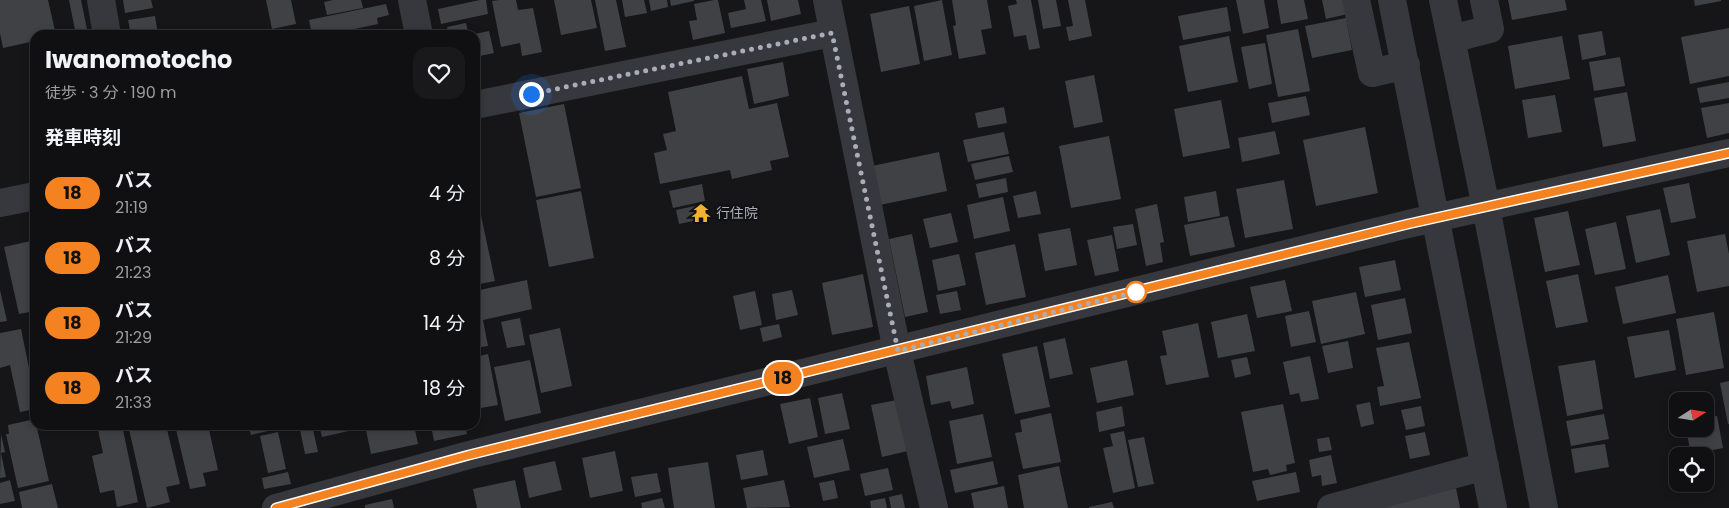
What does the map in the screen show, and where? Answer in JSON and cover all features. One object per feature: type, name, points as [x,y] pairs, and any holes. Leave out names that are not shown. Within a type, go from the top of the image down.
[{"type":"street","points":[[101,0],[106,29]]},
{"type":"street","points":[[412,0],[418,30]]},
{"type":"street","points":[[827,0],[832,33],[898,351],[934,508]]},
{"type":"street","points":[[1356,0],[1372,73],[1406,65]]},
{"type":"street","points":[[1451,39],[1490,29],[1484,0]]},
{"type":"street","points":[[1443,4],[1486,207],[1544,508]]},
{"type":"street","points":[[1394,10],[1437,217],[1493,508]]},
{"type":"street","points":[[480,104],[832,33]]},
{"type":"street","points":[[276,508],[469,455],[1437,217],[1729,152]]},
{"type":"street","points":[[0,203],[30,197]]},
{"type":"street","points":[[1331,508],[1485,466]]},
{"type":"building","points":[[0,0],[48,0],[55,30],[30,30],[30,42],[3,48],[0,33]]},
{"type":"building","points":[[69,0],[81,0],[87,30],[75,30]]},
{"type":"building","points":[[123,0],[151,0],[153,8],[125,13]]},
{"type":"building","points":[[266,0],[291,0],[296,24],[272,29]]},
{"type":"building","points":[[333,0],[361,0],[363,8],[327,15],[324,2]]},
{"type":"building","points":[[486,0],[488,14],[441,24],[438,9]]},
{"type":"building","points":[[516,0],[518,10],[533,8],[542,52],[522,56],[520,43],[501,47],[492,1]]},
{"type":"building","points":[[554,0],[591,0],[597,28],[561,35]]},
{"type":"building","points":[[595,0],[616,0],[626,47],[605,51]]},
{"type":"building","points":[[622,0],[644,0],[647,13],[625,17]]},
{"type":"building","points":[[649,0],[667,0],[668,7],[651,11]]},
{"type":"building","points":[[670,0],[694,0],[694,1],[671,6]]},
{"type":"building","points":[[718,0],[725,33],[693,40],[689,21],[697,20],[694,4]]},
{"type":"building","points":[[744,0],[761,0],[766,21],[731,28],[728,13],[746,9]]},
{"type":"building","points":[[767,0],[798,0],[801,14],[771,21]]},
{"type":"building","points":[[942,0],[952,55],[924,61],[914,6]]},
{"type":"building","points":[[952,0],[987,0],[992,28],[981,30],[986,54],[959,59],[953,26],[956,25]]},
{"type":"building","points":[[1016,0],[1031,0],[1040,48],[1029,50],[1026,35],[1014,37],[1008,6],[1017,4]]},
{"type":"building","points":[[1038,0],[1056,0],[1061,26],[1043,29]]},
{"type":"building","points":[[1068,0],[1085,0],[1092,36],[1069,41],[1066,27],[1073,26]]},
{"type":"building","points":[[1236,0],[1264,0],[1269,28],[1243,34]]},
{"type":"building","points":[[1277,0],[1304,0],[1308,19],[1281,24]]},
{"type":"building","points":[[1322,0],[1350,0],[1352,13],[1326,19]]},
{"type":"building","points":[[1508,0],[1565,0],[1567,10],[1512,20]]},
{"type":"building","points":[[1694,0],[1721,0],[1721,1],[1695,6]]},
{"type":"building","points":[[386,4],[389,15],[377,18],[378,24],[350,30],[311,30],[309,20]]},
{"type":"building","points":[[909,6],[920,64],[881,72],[870,14]]},
{"type":"building","points":[[1227,7],[1231,31],[1183,40],[1178,16]]},
{"type":"building","points":[[155,16],[157,30],[130,30],[128,20]]},
{"type":"building","points":[[1346,18],[1352,50],[1312,58],[1305,26]]},
{"type":"building","points":[[466,23],[468,30],[448,30],[447,27]]},
{"type":"building","points":[[1729,28],[1729,76],[1690,84],[1681,37]]},
{"type":"building","points":[[1298,29],[1310,91],[1278,97],[1266,35]]},
{"type":"building","points":[[489,31],[494,53],[480,56],[480,33]]},
{"type":"building","points":[[1602,31],[1606,55],[1582,60],[1578,35]]},
{"type":"building","points":[[1229,36],[1238,82],[1188,92],[1179,46]]},
{"type":"building","points":[[1562,36],[1570,79],[1515,89],[1508,46]]},
{"type":"building","points":[[1265,43],[1272,84],[1249,89],[1241,47]]},
{"type":"building","points":[[1620,57],[1625,86],[1594,91],[1589,62]]},
{"type":"building","points":[[783,62],[789,96],[754,104],[747,69]]},
{"type":"building","points":[[1094,75],[1103,122],[1074,128],[1065,81]]},
{"type":"building","points":[[742,76],[749,109],[777,103],[789,157],[770,161],[772,170],[732,179],[730,170],[660,184],[654,153],[667,150],[663,134],[676,131],[668,92]]},
{"type":"building","points":[[1729,82],[1729,98],[1700,103],[1697,88]]},
{"type":"building","points":[[1627,92],[1636,141],[1603,147],[1594,98]]},
{"type":"building","points":[[1555,95],[1562,132],[1528,138],[1522,100]]},
{"type":"building","points":[[1306,96],[1310,115],[1272,123],[1268,103]]},
{"type":"building","points":[[1221,100],[1230,148],[1183,157],[1174,109]]},
{"type":"building","points":[[1729,103],[1729,133],[1707,138],[1701,108]]},
{"type":"building","points":[[564,104],[581,188],[536,197],[519,113]]},
{"type":"building","points":[[1004,107],[1007,123],[978,128],[975,113]]},
{"type":"building","points":[[1365,127],[1378,193],[1316,206],[1303,140]]},
{"type":"building","points":[[1275,131],[1280,154],[1242,162],[1238,138]]},
{"type":"building","points":[[1004,132],[1009,154],[968,162],[963,140]]},
{"type":"building","points":[[1109,136],[1121,199],[1071,208],[1059,146]]},
{"type":"building","points":[[939,152],[947,191],[880,205],[872,166]]},
{"type":"building","points":[[1009,156],[1013,172],[975,180],[971,164]]},
{"type":"building","points":[[1006,178],[1008,192],[979,198],[976,184]]},
{"type":"building","points":[[1284,180],[1293,229],[1245,238],[1236,189]]},
{"type":"building","points":[[1689,183],[1696,218],[1671,223],[1663,188]]},
{"type":"building","points":[[702,184],[705,201],[673,208],[669,191]]},
{"type":"building","points":[[581,191],[594,258],[549,267],[536,200]]},
{"type":"building","points":[[1036,191],[1041,214],[1018,218],[1013,196]]},
{"type":"building","points":[[1216,191],[1220,216],[1188,222],[1184,197]]},
{"type":"building","points":[[1003,197],[1010,231],[974,239],[967,205]]},
{"type":"building","points":[[704,204],[707,218],[679,224],[676,210]]},
{"type":"building","points":[[1157,204],[1164,242],[1160,243],[1163,262],[1146,266],[1135,209]]},
{"type":"building","points":[[1660,209],[1670,255],[1636,263],[1626,216]]},
{"type":"building","points":[[480,210],[495,281],[480,284]]},
{"type":"building","points":[[1568,211],[1580,265],[1545,272],[1534,218]]},
{"type":"building","points":[[951,213],[958,242],[930,248],[923,219]]},
{"type":"building","points":[[1228,216],[1235,247],[1190,256],[1184,225]]},
{"type":"building","points":[[1616,222],[1626,269],[1595,275],[1585,229]]},
{"type":"building","points":[[1133,224],[1137,245],[1117,249],[1113,227]]},
{"type":"building","points":[[1070,228],[1077,265],[1045,271],[1038,234]]},
{"type":"building","points":[[912,234],[928,312],[905,317],[889,239]]},
{"type":"building","points":[[1725,234],[1729,254],[1729,286],[1697,292],[1687,241]]},
{"type":"building","points":[[1112,235],[1119,271],[1095,276],[1087,240]]},
{"type":"building","points":[[30,241],[30,312],[19,314],[4,247]]},
{"type":"building","points":[[1015,244],[1026,297],[986,305],[975,253]]},
{"type":"building","points":[[959,254],[966,285],[938,291],[932,260]]},
{"type":"building","points":[[1395,260],[1401,290],[1365,297],[1359,267]]},
{"type":"building","points":[[863,274],[873,327],[832,335],[822,283]]},
{"type":"building","points":[[1578,274],[1588,322],[1556,328],[1546,281]]},
{"type":"building","points":[[1668,275],[1676,313],[1623,324],[1615,287]]},
{"type":"building","points":[[527,280],[532,309],[483,320],[488,346],[480,347],[480,290]]},
{"type":"building","points":[[1285,280],[1292,311],[1257,318],[1250,287]]},
{"type":"building","points":[[0,290],[7,321],[0,322]]},
{"type":"building","points":[[792,290],[798,315],[776,320],[772,294]]},
{"type":"building","points":[[755,291],[762,325],[740,330],[733,296]]},
{"type":"building","points":[[957,291],[961,310],[940,314],[936,295]]},
{"type":"building","points":[[1356,292],[1365,334],[1321,344],[1312,301]]},
{"type":"building","points":[[1405,298],[1412,333],[1378,340],[1371,305]]},
{"type":"building","points":[[1309,311],[1316,342],[1291,347],[1285,316]]},
{"type":"building","points":[[1714,312],[1724,368],[1686,375],[1676,319]]},
{"type":"building","points":[[1247,314],[1255,351],[1218,358],[1211,322]]},
{"type":"building","points":[[520,318],[525,345],[507,348],[501,322]]},
{"type":"building","points":[[1198,323],[1209,377],[1166,385],[1160,356],[1167,355],[1162,331]]},
{"type":"building","points":[[779,324],[782,337],[763,342],[760,328]]},
{"type":"building","points":[[560,328],[572,386],[541,393],[529,335]]},
{"type":"building","points":[[21,329],[30,373],[30,410],[20,412],[10,365],[0,368],[0,333]]},
{"type":"building","points":[[1669,330],[1676,370],[1635,378],[1627,337]]},
{"type":"building","points":[[1065,338],[1073,374],[1050,379],[1043,343]]},
{"type":"building","points":[[1348,341],[1353,368],[1328,373],[1322,346]]},
{"type":"building","points":[[1409,342],[1421,398],[1380,406],[1377,387],[1384,386],[1376,348]]},
{"type":"building","points":[[1037,346],[1050,407],[1015,414],[1002,354]]},
{"type":"building","points":[[488,354],[498,405],[480,408],[480,356]]},
{"type":"building","points":[[1310,356],[1319,399],[1301,402],[1299,393],[1290,395],[1283,362]]},
{"type":"building","points":[[1247,357],[1251,374],[1235,378],[1231,360]]},
{"type":"building","points":[[530,360],[541,413],[505,421],[494,367]]},
{"type":"building","points":[[1127,360],[1134,395],[1097,403],[1090,368]]},
{"type":"building","points":[[1595,360],[1603,409],[1567,416],[1558,366]]},
{"type":"building","points":[[967,367],[974,404],[952,409],[950,401],[931,405],[926,376]]},
{"type":"building","points":[[1729,381],[1729,424],[1728,424],[1720,383]]},
{"type":"building","points":[[842,393],[850,429],[825,434],[818,398]]},
{"type":"building","points":[[810,398],[818,437],[789,444],[780,404]]},
{"type":"building","points":[[897,400],[908,451],[882,457],[871,405]]},
{"type":"building","points":[[1370,402],[1374,424],[1361,427],[1356,405]]},
{"type":"building","points":[[1283,404],[1295,463],[1286,465],[1287,471],[1270,475],[1268,469],[1253,472],[1241,412]]},
{"type":"building","points":[[1122,406],[1125,426],[1099,432],[1096,412]]},
{"type":"building","points":[[1421,406],[1425,426],[1406,430],[1401,410]]},
{"type":"building","points":[[1051,413],[1061,462],[1023,469],[1015,433],[1022,432],[1020,420]]},
{"type":"building","points":[[983,414],[992,457],[957,464],[949,421]]},
{"type":"building","points":[[1604,414],[1609,439],[1571,446],[1566,421]]},
{"type":"building","points":[[1714,416],[1717,416],[1723,448],[1714,450],[1714,447],[1690,447],[1688,438],[1714,438]]},
{"type":"building","points":[[30,420],[30,430],[37,430],[49,481],[18,488],[6,434],[9,434],[8,425]]},
{"type":"building","points":[[98,430],[123,430],[138,502],[117,507],[114,490],[100,493],[92,456],[103,453]]},
{"type":"building","points":[[129,430],[167,430],[180,484],[166,487],[170,502],[147,508]]},
{"type":"building","points":[[176,430],[209,430],[218,470],[203,473],[206,486],[190,489]]},
{"type":"building","points":[[250,430],[272,430],[251,435]]},
{"type":"building","points":[[300,430],[313,430],[318,452],[305,454]]},
{"type":"building","points":[[320,430],[353,430],[322,437]]},
{"type":"building","points":[[366,430],[415,430],[418,444],[371,454]]},
{"type":"building","points":[[432,430],[466,430],[467,434],[434,441]]},
{"type":"building","points":[[1124,431],[1135,488],[1113,493],[1103,448],[1113,446],[1110,434]]},
{"type":"building","points":[[278,432],[286,469],[268,473],[260,436]]},
{"type":"building","points":[[1425,432],[1430,455],[1410,459],[1405,436]]},
{"type":"building","points":[[1,434],[5,452],[1,453],[6,477],[0,478]]},
{"type":"building","points":[[1144,437],[1154,484],[1138,487],[1128,440]]},
{"type":"building","points":[[1329,437],[1332,450],[1319,452],[1317,439]]},
{"type":"building","points":[[843,439],[850,470],[814,478],[807,447]]},
{"type":"building","points":[[1605,444],[1609,467],[1575,473],[1571,449]]},
{"type":"building","points":[[763,450],[768,475],[741,480],[736,455]]},
{"type":"building","points":[[615,451],[623,491],[590,498],[582,458]]},
{"type":"building","points":[[1331,455],[1337,483],[1322,486],[1321,475],[1312,477],[1309,460]]},
{"type":"building","points":[[555,461],[562,490],[529,498],[523,468]]},
{"type":"building","points":[[993,461],[998,484],[955,493],[950,470]]},
{"type":"building","points":[[708,462],[715,508],[674,508],[668,468]]},
{"type":"building","points":[[1059,466],[1068,508],[1024,508],[1018,475]]},
{"type":"building","points":[[888,468],[893,490],[865,496],[860,474]]},
{"type":"building","points":[[288,472],[291,484],[264,489],[262,478]]},
{"type":"building","points":[[1296,472],[1300,492],[1257,501],[1252,481]]},
{"type":"building","points":[[657,473],[661,492],[635,497],[631,477]]},
{"type":"building","points":[[10,480],[15,501],[0,504],[0,483]]},
{"type":"building","points":[[515,480],[521,508],[477,508],[473,489]]},
{"type":"building","points":[[784,480],[790,507],[747,508],[743,488]]},
{"type":"building","points":[[834,480],[838,498],[823,501],[819,483]]},
{"type":"building","points":[[52,484],[58,508],[22,508],[19,492]]},
{"type":"building","points":[[1004,486],[1008,508],[974,508],[971,493]]},
{"type":"building","points":[[1456,488],[1460,508],[1370,508]]},
{"type":"building","points":[[902,494],[905,508],[891,508],[889,497]]},
{"type":"building","points":[[662,498],[665,508],[642,508],[641,503]]},
{"type":"building","points":[[885,498],[887,508],[871,508],[870,501]]},
{"type":"building","points":[[392,499],[394,508],[365,508],[365,505]]},
{"type":"building","points":[[1112,502],[1114,508],[1089,508],[1089,507]]},
{"type":"bus line","name":"18","points":[[276,508],[469,455],[1408,224],[1729,153]]},
{"type":"place","name":"行住院","points":[[701,213]]},
{"type":"route","points":[[531,94],[832,33],[898,351],[1143,290],[1136,292]]}]
